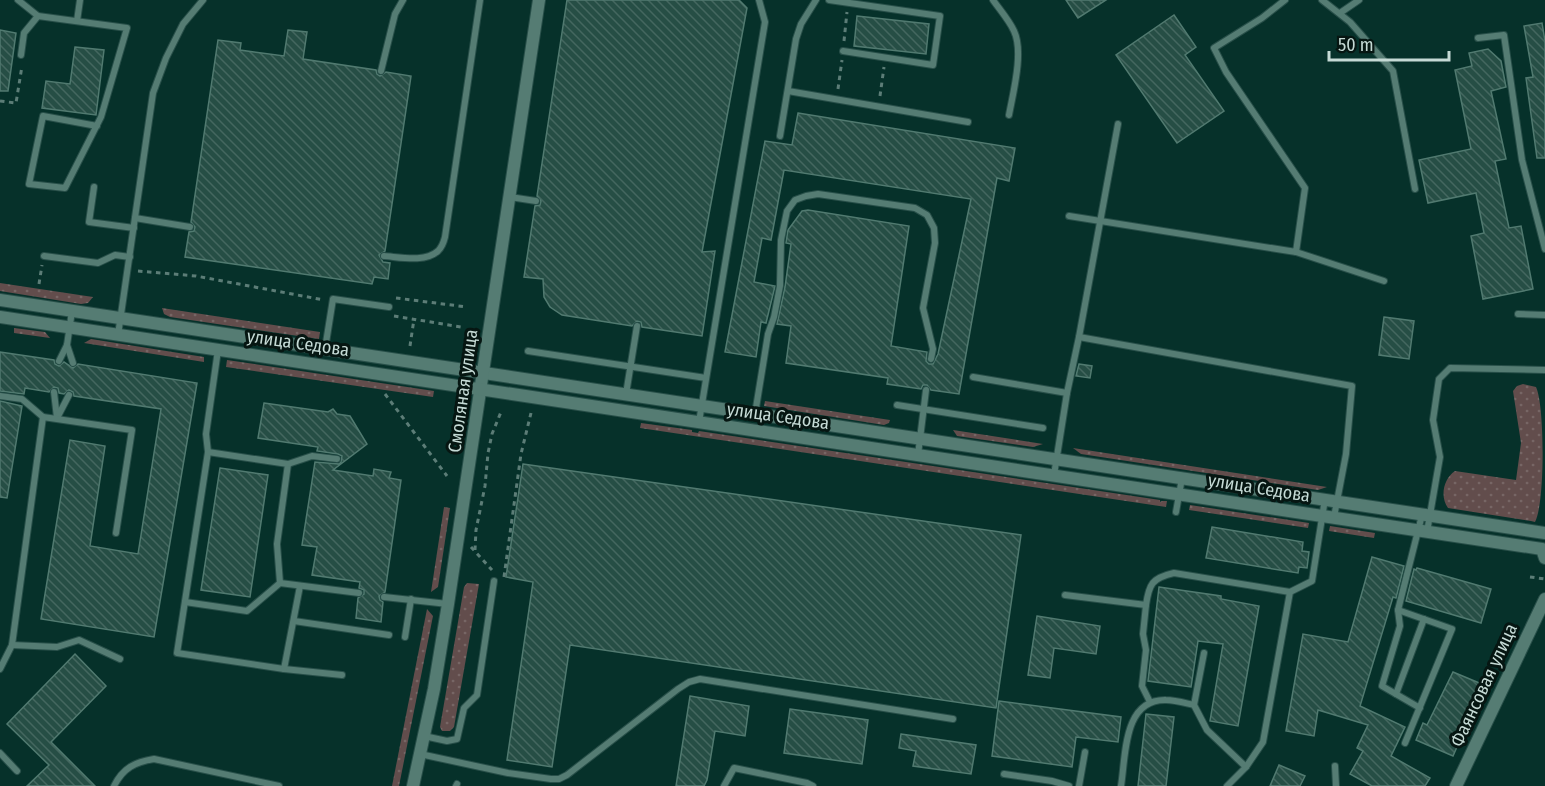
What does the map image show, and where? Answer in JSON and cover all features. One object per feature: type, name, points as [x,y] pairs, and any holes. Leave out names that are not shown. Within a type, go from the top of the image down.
[{"type":"street","name":"Смоляная улица","points":[[413,786],[434,689],[448,604],[539,0]]},
{"type":"street","name":"улица Седова","points":[[0,300],[1545,531]]},
{"type":"street","name":"улица Седова","points":[[0,317],[1423,531],[1543,554]]},
{"type":"street","name":"Фаянсовая улица","points":[[1456,786],[1545,599]]},
{"type":"lane","points":[[18,0],[38,16],[127,28],[101,117],[97,126],[65,188],[29,184],[43,116],[97,126]]},
{"type":"lane","points":[[77,21],[80,0]]},
{"type":"lane","points":[[118,335],[153,93],[166,58],[183,24],[203,0]]},
{"type":"lane","points":[[381,71],[395,14],[403,0]]},
{"type":"lane","points":[[384,256],[412,258],[426,256],[439,251],[446,237],[480,0]]},
{"type":"lane","points":[[699,423],[765,22],[759,0]]},
{"type":"lane","points":[[780,136],[796,39],[801,24],[816,0]]},
{"type":"lane","points":[[829,0],[940,16],[933,64],[843,51]]},
{"type":"lane","points":[[889,8],[896,0]]},
{"type":"lane","points":[[993,0],[1014,31],[1018,42],[1009,116]]},
{"type":"lane","points":[[1285,0],[1262,18],[1214,48],[1226,72],[1305,188],[1296,252]]},
{"type":"lane","points":[[1322,0],[1340,13],[1393,71],[1415,189]]},
{"type":"lane","points":[[1340,13],[1359,0]]},
{"type":"lane","points":[[21,56],[24,33],[38,16]]},
{"type":"lane","points":[[1478,38],[1504,35],[1522,160],[1545,249]]},
{"type":"lane","points":[[788,91],[968,122]]},
{"type":"lane","points":[[1054,475],[1067,393],[1118,124]]},
{"type":"lane","points":[[94,187],[89,222],[134,228]]},
{"type":"lane","points":[[755,414],[768,334],[778,296],[781,240],[788,211],[795,200],[806,196],[818,194],[915,208],[927,215],[934,228],[935,243],[922,309],[933,349],[931,359]]},
{"type":"lane","points":[[509,197],[536,201]]},
{"type":"lane","points":[[1069,216],[1296,252],[1384,281]]},
{"type":"lane","points":[[135,218],[190,227]]},
{"type":"lane","points":[[44,256],[98,262],[115,255],[129,257]]},
{"type":"lane","points":[[325,349],[333,298],[388,306]]},
{"type":"lane","points":[[59,361],[67,345],[72,311]]},
{"type":"lane","points":[[1518,314],[1545,315]]},
{"type":"lane","points":[[626,395],[637,326]]},
{"type":"lane","points":[[1079,337],[1352,386],[1346,454],[1331,500],[1329,517],[1312,581],[1290,592],[1174,573],[1153,581],[1148,590],[1143,634],[1146,650],[1142,686],[1150,702]]},
{"type":"lane","points":[[67,345],[73,363]]},
{"type":"lane","points":[[218,349],[206,434],[208,453],[177,653],[342,675]]},
{"type":"lane","points":[[528,351],[706,378]]},
{"type":"lane","points":[[1420,708],[1382,686],[1400,626],[1398,610],[1423,531],[1440,457],[1434,420],[1439,379],[1450,368],[1545,370]]},
{"type":"lane","points":[[973,377],[1067,393]]},
{"type":"lane","points":[[918,455],[926,390]]},
{"type":"lane","points":[[54,392],[57,418]]},
{"type":"lane","points":[[57,418],[69,395]]},
{"type":"lane","points":[[0,396],[22,399],[43,417],[132,430],[116,533]]},
{"type":"lane","points":[[897,405],[1043,428]]},
{"type":"lane","points":[[0,669],[12,645],[43,417]]},
{"type":"lane","points":[[208,453],[288,464],[312,456],[337,459]]},
{"type":"lane","points":[[280,583],[277,544],[288,464]]},
{"type":"lane","points":[[1176,512],[1182,478]]},
{"type":"lane","points":[[1329,517],[1331,500]]},
{"type":"lane","points":[[1543,554],[1545,531]]},
{"type":"lane","points":[[424,736],[447,741],[457,740],[464,708],[477,695],[494,581]]},
{"type":"lane","points":[[185,602],[248,610],[280,583],[359,593]]},
{"type":"lane","points":[[284,669],[300,586]]},
{"type":"lane","points":[[1227,786],[1245,767],[1263,742],[1290,592]]},
{"type":"lane","points":[[1065,595],[1146,605]]},
{"type":"lane","points":[[384,597],[448,604]]},
{"type":"lane","points":[[405,637],[411,599]]},
{"type":"lane","points":[[1398,610],[1452,628],[1406,743]]},
{"type":"lane","points":[[1396,694],[1424,619]]},
{"type":"lane","points":[[294,621],[389,635]]},
{"type":"lane","points":[[12,645],[57,647],[80,640],[120,658]]},
{"type":"lane","points":[[1204,653],[1194,705],[1207,730],[1245,767]]},
{"type":"lane","points":[[420,754],[508,773],[559,779],[678,689],[689,682],[700,679],[953,719]]},
{"type":"lane","points":[[1120,786],[1131,723],[1140,708],[1150,702],[1166,700],[1194,705]]},
{"type":"lane","points":[[1079,786],[1085,752]]},
{"type":"lane","points":[[0,753],[17,771]]},
{"type":"lane","points":[[114,786],[129,766],[154,759],[279,786]]},
{"type":"lane","points":[[1335,766],[1336,786]]},
{"type":"lane","points":[[724,786],[734,768],[813,786]]},
{"type":"lane","points":[[1004,774],[1052,781],[1069,786]]},
{"type":"path","points":[[0,101],[16,103],[23,61],[21,56]]},
{"type":"path","points":[[878,106],[886,58]]},
{"type":"path","points":[[39,284],[44,256]]},
{"type":"path","points":[[128,270],[196,276],[332,301]]},
{"type":"path","points":[[461,327],[393,316],[396,297],[467,307]]},
{"type":"path","points":[[410,346],[414,319]]},
{"type":"path","points":[[385,394],[447,476]]},
{"type":"path","points":[[476,551],[476,530],[485,486],[488,453],[492,434],[501,412]]},
{"type":"path","points":[[471,547],[495,574],[494,581],[504,580],[521,454],[531,413]]},
{"type":"path","points":[[1530,577],[1545,579]]},
{"type":"shaded area","points":[[0,283],[93,297],[88,303],[81,304],[0,291]]},
{"type":"shaded area","points":[[162,308],[320,332],[319,339],[170,317],[164,314]]},
{"type":"shaded area","points":[[14,328],[45,332],[50,338],[14,333]]},
{"type":"shaded area","points":[[91,339],[204,357],[204,362],[84,343]]},
{"type":"shaded area","points":[[227,360],[434,391],[433,397],[226,367]]},
{"type":"shaded area","points":[[1523,384],[1536,387],[1541,414],[1541,496],[1535,522],[1448,508],[1444,499],[1444,488],[1445,483],[1455,471],[1516,480],[1521,443],[1513,391],[1517,386]]},
{"type":"shaded area","points":[[765,401],[890,420],[884,425],[764,406]]},
{"type":"shaded area","points":[[641,423],[1160,500],[1160,502],[1167,501],[1166,507],[640,428]]},
{"type":"shaded area","points":[[953,430],[1043,444],[1033,447],[957,436]]},
{"type":"shaded area","points":[[1073,448],[1327,487],[1318,490],[1081,454]]},
{"type":"shaded area","points":[[1190,505],[1309,523],[1308,528],[1189,510]]},
{"type":"shaded area","points":[[444,507],[450,508],[438,587],[431,592]]},
{"type":"shaded area","points":[[1330,526],[1375,533],[1374,538],[1329,531]]},
{"type":"shaded area","points":[[467,583],[479,584],[454,727],[450,731],[442,731],[440,727],[464,587]]},
{"type":"shaded area","points":[[427,609],[433,616],[399,786],[392,786]]},
{"type":"building","points":[[567,0],[739,0],[747,8],[702,252],[715,251],[702,336],[642,327],[641,322],[637,321],[632,326],[562,315],[550,307],[544,297],[543,279],[524,277],[535,206],[540,205],[541,201],[537,196]]},
{"type":"building","points":[[1066,0],[1106,0],[1078,18]]},
{"type":"building","points":[[1174,15],[1196,47],[1185,55],[1224,111],[1177,143],[1116,55]]},
{"type":"building","points":[[857,16],[929,24],[926,54],[854,46]]},
{"type":"building","points":[[1542,23],[1545,41],[1545,158],[1537,158],[1526,78],[1533,77],[1524,26]]},
{"type":"building","points":[[0,30],[16,33],[8,91],[0,91]]},
{"type":"building","points":[[288,30],[307,32],[303,59],[376,70],[380,76],[386,72],[411,76],[385,251],[379,255],[383,262],[390,263],[388,279],[374,277],[372,284],[185,257],[189,232],[194,231],[195,227],[191,222],[218,40],[241,43],[240,50],[284,56]]},
{"type":"building","points":[[75,47],[104,50],[96,115],[42,108],[46,81],[70,84]]},
{"type":"building","points":[[1488,49],[1501,61],[1506,87],[1491,91],[1506,159],[1495,161],[1509,228],[1521,226],[1533,289],[1483,299],[1471,236],[1484,233],[1476,193],[1428,203],[1419,160],[1471,149],[1455,70],[1472,66],[1469,53]]},
{"type":"building","points":[[798,113],[1015,148],[1009,181],[997,178],[959,394],[931,390],[927,385],[923,385],[921,389],[887,384],[888,378],[786,363],[791,326],[777,324],[791,244],[786,243],[788,230],[802,211],[808,210],[909,226],[891,346],[927,352],[926,361],[933,364],[938,354],[971,199],[784,170],[771,240],[762,238],[754,282],[775,286],[766,323],[761,322],[756,357],[725,352],[765,141],[792,145]]},
{"type":"building","points":[[1384,317],[1414,321],[1409,359],[1379,355]]},
{"type":"building","points":[[0,352],[54,360],[59,366],[64,362],[73,368],[78,364],[197,383],[154,637],[41,619],[70,440],[105,446],[90,546],[138,554],[161,409],[74,396],[69,390],[64,394],[59,393],[58,388],[54,387],[49,392],[25,388],[24,394],[0,391]]},
{"type":"building","points":[[1079,364],[1092,366],[1090,378],[1076,376]]},
{"type":"building","points":[[0,401],[22,406],[7,498],[0,497]]},
{"type":"building","points":[[264,403],[328,412],[333,409],[337,414],[350,416],[367,444],[333,470],[373,476],[374,469],[391,472],[389,478],[401,480],[385,592],[379,596],[383,602],[381,622],[356,618],[358,598],[364,594],[364,590],[359,588],[360,582],[312,575],[317,547],[302,545],[315,462],[339,464],[342,456],[317,451],[318,447],[258,438]]},
{"type":"building","points":[[523,464],[1021,535],[996,708],[570,645],[552,767],[507,760],[533,582],[506,577]]},
{"type":"building","points":[[220,468],[268,475],[250,597],[201,590]]},
{"type":"building","points":[[1212,527],[1303,542],[1302,551],[1309,552],[1307,568],[1299,567],[1298,573],[1206,558]]},
{"type":"building","points":[[1372,557],[1404,566],[1396,598],[1393,597],[1360,706],[1405,727],[1391,756],[1430,778],[1425,786],[1372,786],[1350,774],[1363,751],[1357,748],[1368,725],[1318,710],[1314,736],[1286,731],[1303,634],[1348,642]]},
{"type":"building","points":[[1414,569],[1491,589],[1481,623],[1406,601]]},
{"type":"building","points":[[1159,587],[1221,596],[1221,599],[1259,606],[1238,726],[1210,721],[1223,644],[1198,641],[1191,687],[1148,681]]},
{"type":"building","points":[[1037,616],[1100,626],[1096,654],[1054,648],[1050,678],[1028,675]]},
{"type":"building","points":[[75,654],[106,686],[51,742],[95,786],[27,786],[49,765],[7,724]]},
{"type":"building","points":[[1453,672],[1484,685],[1453,756],[1416,740],[1423,723],[1427,725]]},
{"type":"building","points":[[690,696],[749,706],[745,736],[715,731],[704,786],[676,786]]},
{"type":"building","points":[[999,701],[1121,717],[1118,742],[1076,737],[1072,767],[992,756]]},
{"type":"building","points":[[790,709],[868,720],[862,764],[784,753]]},
{"type":"building","points":[[1146,714],[1174,717],[1166,786],[1138,786]]},
{"type":"building","points":[[901,734],[976,745],[971,774],[913,766],[916,751],[899,748]]},
{"type":"building","points":[[1279,765],[1305,776],[1300,786],[1270,786]]}]
